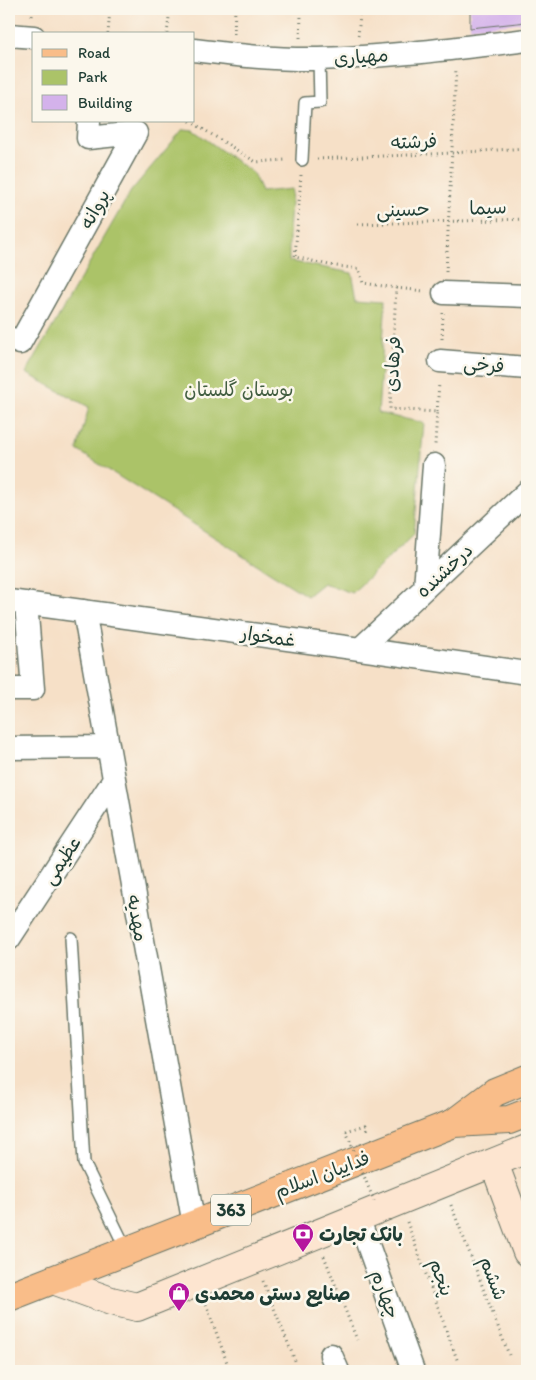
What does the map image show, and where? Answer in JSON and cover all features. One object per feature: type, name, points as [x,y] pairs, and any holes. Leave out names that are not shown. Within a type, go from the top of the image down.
[{"type":"main road","points":[[454,1123],[495,1092],[527,1079]]},
{"type":"main road","name":"فداییان اسلام","points":[[9,1297],[454,1123],[509,1120],[527,1113]]},
{"type":"street","points":[[9,35],[32,37]]},
{"type":"street","name":"مهیاری","points":[[195,50],[319,59],[457,48],[527,40]]},
{"type":"street","name":"پروانه","points":[[14,340],[136,133],[88,138],[89,122]]},
{"type":"street","points":[[444,293],[527,296]]},
{"type":"street","name":"فرخی","points":[[440,361],[527,368]]},
{"type":"street","points":[[425,588],[434,465]]},
{"type":"street","name":"درخشنده","points":[[360,649],[527,492]]},
{"type":"street","points":[[9,689],[33,689],[18,602]]},
{"type":"street","name":"غمخوار","points":[[18,602],[527,673]]},
{"type":"street","name":"مهدیه","points":[[84,611],[194,1224]]},
{"type":"street","points":[[9,748],[107,747]]},
{"type":"street","name":"عظیمی","points":[[9,939],[113,781]]},
{"type":"street","points":[[53,1280],[111,1301],[137,1307],[316,1234],[377,1206],[527,1149]]},
{"type":"street","points":[[494,1163],[527,1252]]},
{"type":"street","name":"چهارم","points":[[377,1206],[413,1371]]},
{"type":"lane","points":[[302,160],[305,103],[320,102],[319,59]]},
{"type":"lane","points":[[71,938],[84,1163],[126,1251]]},
{"type":"path","points":[[108,32],[110,9]]},
{"type":"path","points":[[167,32],[170,9]]},
{"type":"path","points":[[444,293],[457,48]]},
{"type":"path","name":"فرشته","points":[[192,122],[256,162],[527,148]]},
{"type":"path","name":"فرهادی","points":[[302,160],[295,257],[360,269],[363,283],[396,288],[390,409],[437,412],[434,465]]},
{"type":"path","name":"سیما","points":[[449,222],[527,219]]},
{"type":"path","name":"حسینی","points":[[358,224],[449,222]]},
{"type":"path","name":"پنجم","points":[[366,1125],[346,1132],[377,1206],[458,1362]]},
{"type":"path","name":"ششم","points":[[454,1210],[508,1355]]},
{"type":"path","points":[[316,1234],[357,1340]]},
{"type":"path","points":[[254,1260],[296,1363]]},
{"type":"path","points":[[198,1282],[230,1371]]},
{"type":"green space","name":"بوستان گلستان","points":[[183,129],[193,130],[253,173],[261,192],[292,189],[289,261],[352,273],[357,297],[386,299],[378,413],[424,423],[414,534],[352,593],[323,583],[307,596],[77,450],[89,407],[26,373],[131,191]]},
{"type":"building","points":[[470,9],[527,9],[527,22],[470,28]]},
{"type":"place","name":"بانک تجارت","points":[[303,1253]]},
{"type":"place","name":"صنایع دستی محمدی","points":[[179,1312]]}]
